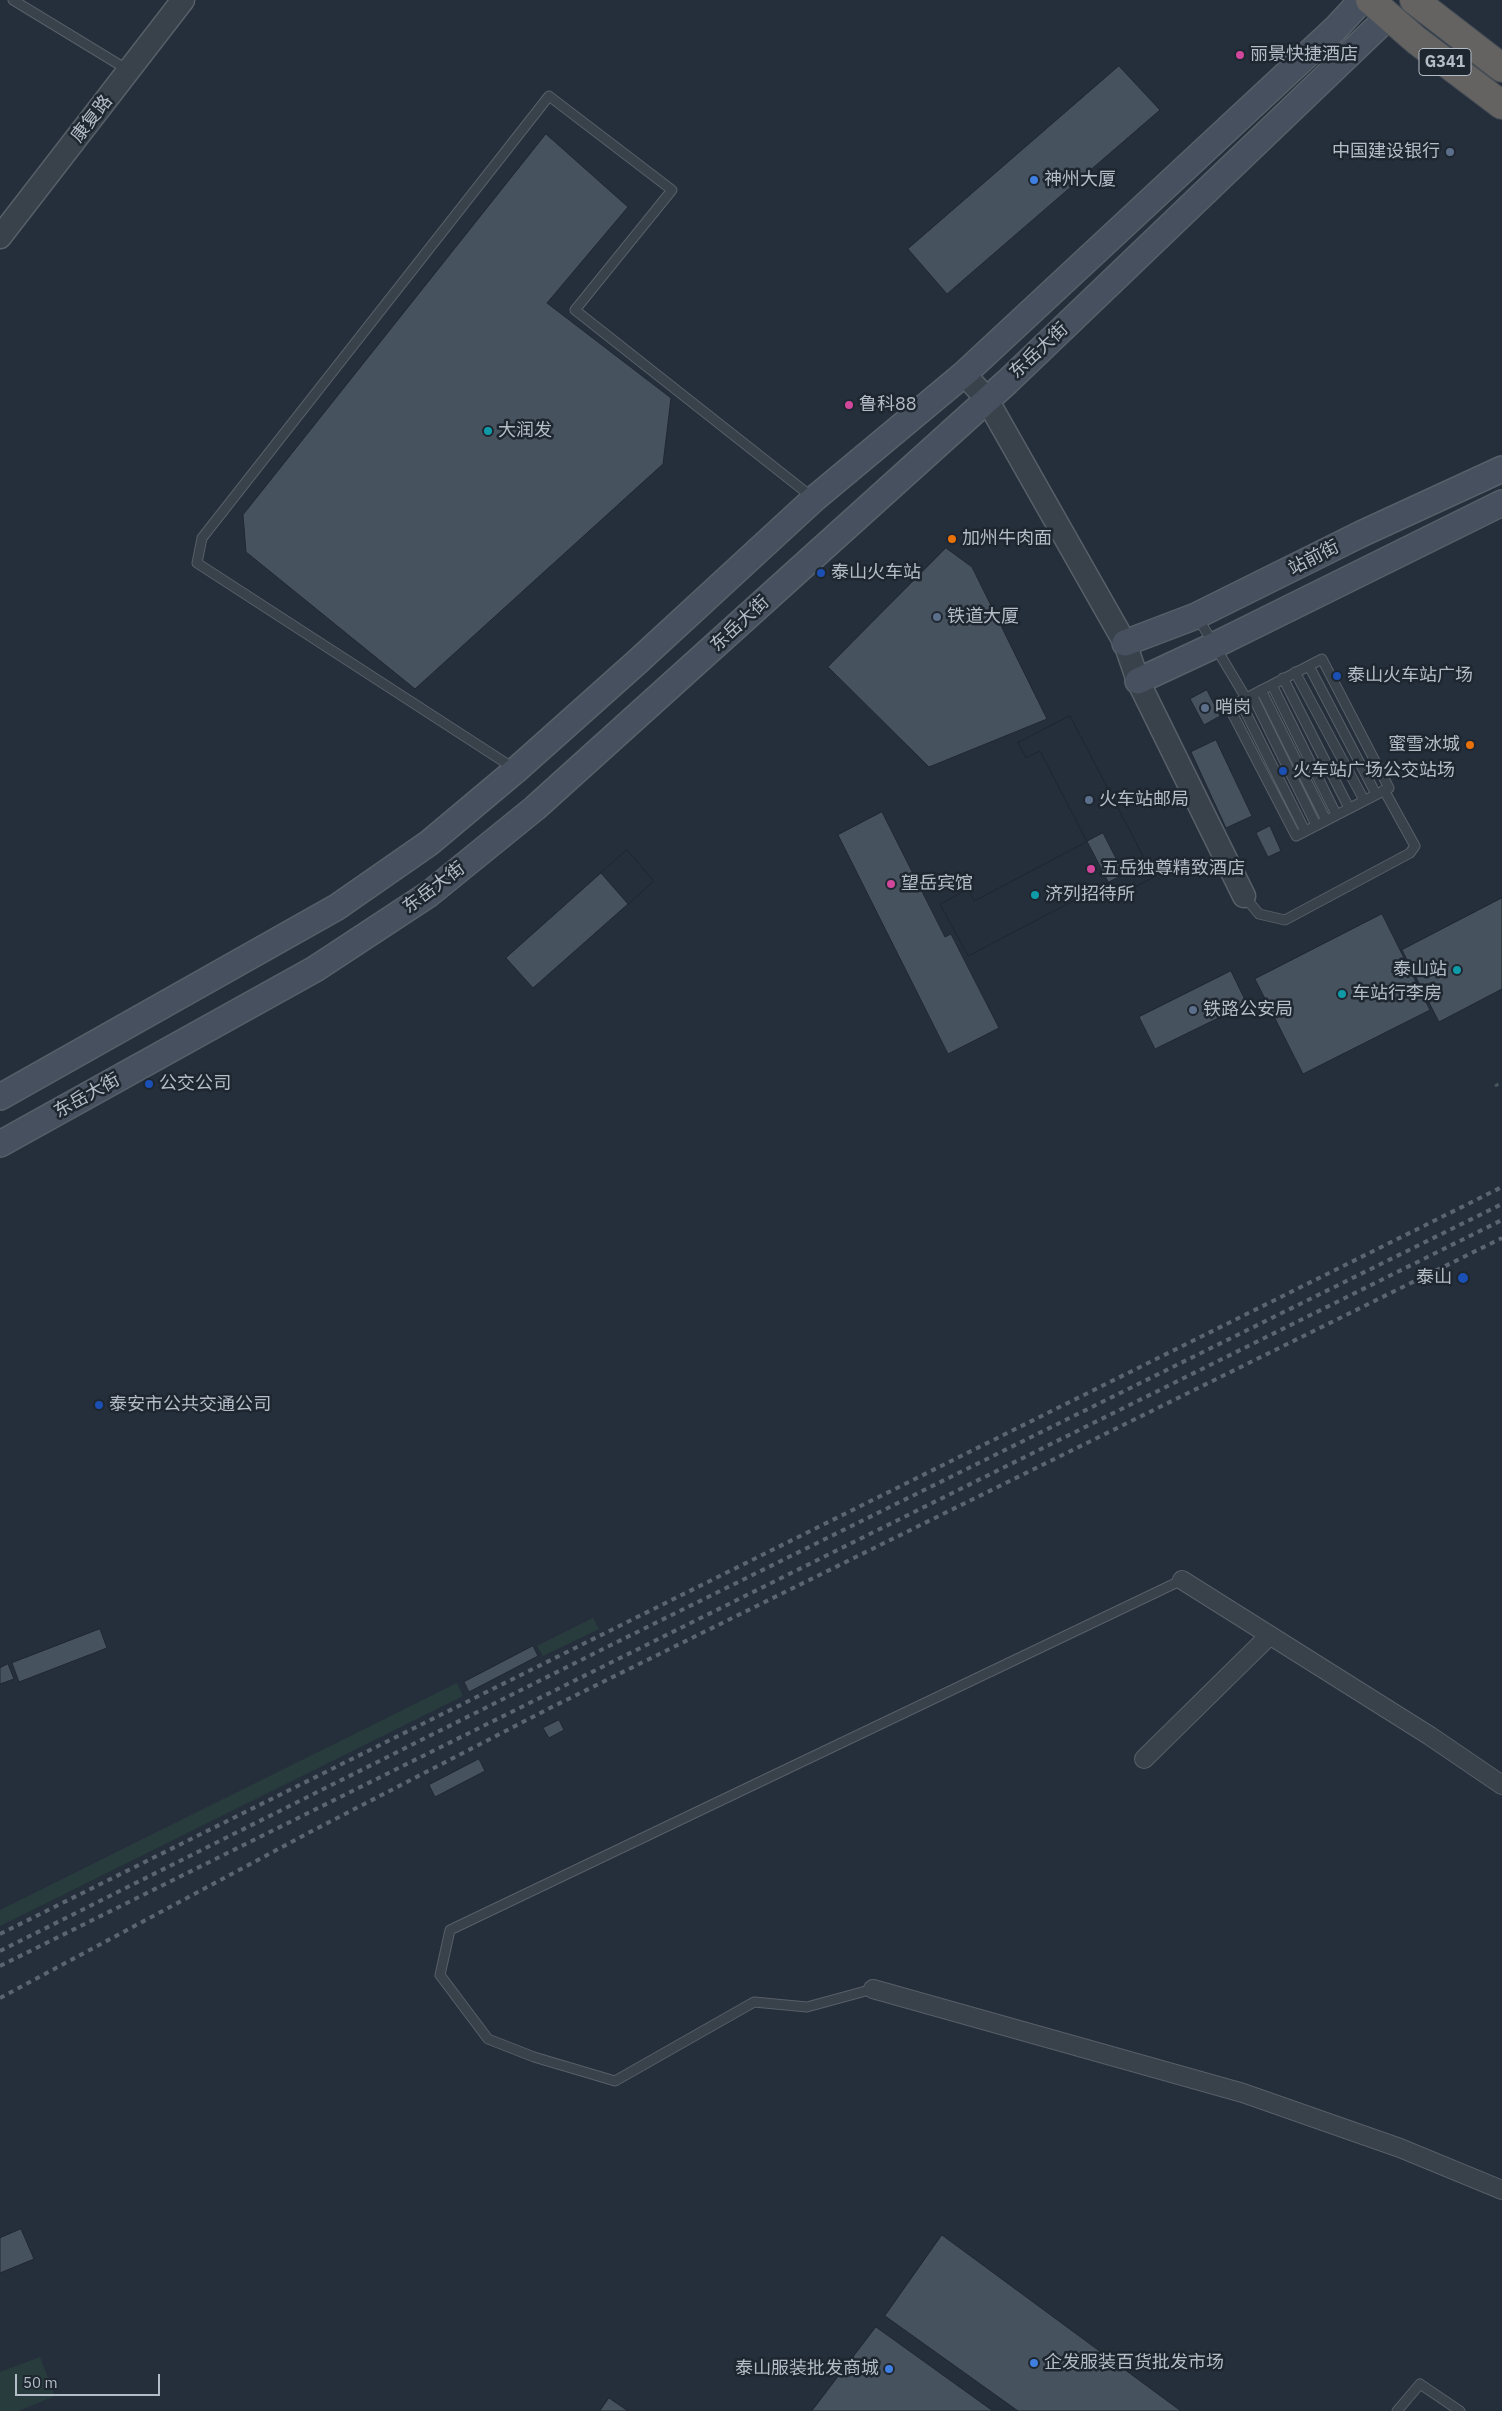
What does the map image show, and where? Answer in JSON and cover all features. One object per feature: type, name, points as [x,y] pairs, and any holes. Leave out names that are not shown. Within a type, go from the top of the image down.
[{"type":"highway","name":"G341","points":[[1414,0],[1502,68]]},
{"type":"highway","name":"G341","points":[[1386,6],[1502,105]]},
{"type":"main road","name":"东岳大街","points":[[0,1097],[336,907],[429,843],[516,770],[814,499],[964,374],[1336,28],[1362,0]]},
{"type":"main road","name":"东岳大街","points":[[0,1144],[315,969],[429,894],[535,808],[1137,259],[1386,6]]},
{"type":"main road","name":"站前街","points":[[1125,643],[1196,616],[1361,534],[1502,469]]},
{"type":"main road","name":"站前街","points":[[1138,681],[1214,646],[1502,503]]},
{"type":"street","name":"康复路","points":[[0,237],[184,0]]},
{"type":"street","points":[[964,374],[986,398],[1125,643],[1138,681],[1244,896]]},
{"type":"street","points":[[1182,1580],[1430,1736],[1502,1785]]},
{"type":"street","points":[[1144,1759],[1270,1635]]},
{"type":"street","points":[[873,1989],[1243,2093],[1400,2148],[1502,2190]]},
{"type":"lane","points":[[13,0],[129,71]]},
{"type":"lane","points":[[516,770],[197,563],[202,538],[549,96],[672,190],[575,310],[814,499]]},
{"type":"lane","points":[[1196,616],[1246,698],[1316,825]]},
{"type":"lane","points":[[1322,659],[1388,788],[1296,836],[1229,707],[1261,690],[1322,659]]},
{"type":"lane","points":[[1244,896],[1258,914],[1285,920],[1410,853],[1415,846],[1380,792],[1308,666]]},
{"type":"lane","points":[[1295,672],[1364,800]]},
{"type":"lane","points":[[1283,678],[1348,808]]},
{"type":"lane","points":[[1272,685],[1336,814]]},
{"type":"lane","points":[[1261,690],[1326,820]]},
{"type":"lane","points":[[873,1989],[807,2007],[754,2002],[615,2081],[534,2057],[488,2040],[440,1975],[450,1930],[1182,1580]]},
{"type":"lane","points":[[1397,2411],[1420,2384],[1460,2411]]},
{"type":"path","points":[[1495,1086],[1502,1082]]},
{"type":"green space","points":[[593,1618],[599,1629],[543,1656],[537,1646]]},
{"type":"green space","points":[[457,1683],[463,1696],[0,1926],[0,1910]]},
{"type":"green space","points":[[40,2357],[55,2396],[18,2411],[0,2411],[0,2372]]},
{"type":"building","name":"神州大厦","points":[[1119,66],[1160,110],[947,294],[908,249]]},
{"type":"building","name":"大润发","points":[[546,134],[628,207],[547,303],[671,398],[663,464],[415,689],[246,552],[243,515]]},
{"type":"building","name":"铁道大厦","points":[[946,548],[972,567],[1047,719],[929,767],[828,667]]},
{"type":"building","name":"哨岗","points":[[1207,690],[1220,716],[1204,725],[1190,699]]},
{"type":"building","name":"火车站邮局","points":[[1070,716],[1154,877],[1116,897],[1040,751],[1026,758],[1018,743]]},
{"type":"building","points":[[1070,716],[1154,877],[1116,897],[1108,883],[968,956],[940,904],[968,889],[974,901],[1087,842],[1040,751],[1026,758],[1018,743]]},
{"type":"building","points":[[1216,740],[1252,816],[1226,828],[1191,752]]},
{"type":"building","name":"望岳宾馆","points":[[882,812],[945,937],[951,934],[999,1028],[948,1054],[838,835]]},
{"type":"building","points":[[1270,826],[1281,851],[1268,857],[1256,833]]},
{"type":"building","name":"济列招待所","points":[[1103,833],[1124,874],[968,956],[940,904],[968,889],[974,901]]},
{"type":"building","points":[[627,850],[654,881],[628,904],[601,873]]},
{"type":"building","points":[[627,850],[654,881],[533,988],[506,958]]},
{"type":"building","name":"泰山站","points":[[1502,898],[1502,989],[1439,1022],[1402,950]]},
{"type":"building","name":"车站行李房","points":[[1382,914],[1430,1010],[1303,1074],[1255,979]]},
{"type":"building","name":"铁路公安局","points":[[1231,971],[1247,1004],[1155,1049],[1139,1017]]},
{"type":"building","points":[[100,1629],[107,1648],[19,1682],[12,1663]]},
{"type":"building","points":[[533,1646],[538,1656],[469,1692],[464,1682]]},
{"type":"building","points":[[8,1664],[14,1679],[0,1684],[0,1668]]},
{"type":"building","points":[[559,1720],[564,1730],[549,1738],[543,1728]]},
{"type":"building","points":[[479,1759],[485,1771],[435,1797],[429,1785]]},
{"type":"building","points":[[21,2229],[34,2259],[0,2273],[0,2238]]},
{"type":"building","name":"企发服装百货批发市场","points":[[942,2235],[1181,2411],[1018,2411],[885,2316]]},
{"type":"building","name":"泰山服装批发商城","points":[[876,2327],[993,2411],[812,2411]]},
{"type":"building","points":[[609,2398],[628,2411],[600,2411]]},
{"type":"railway","points":[[0,1934],[1502,1187]]},
{"type":"railway","points":[[0,1951],[607,1647],[1502,1204]]},
{"type":"railway","points":[[0,1966],[1502,1220]]},
{"type":"railway","points":[[0,1998],[312,1831],[550,1708],[1502,1238]]},
{"type":"place","name":"丽景快捷酒店","points":[[1240,55]]},
{"type":"place","name":"中国建设银行","points":[[1450,152]]},
{"type":"place","name":"神州大厦","points":[[1034,180]]},
{"type":"place","name":"鲁科88","points":[[849,405]]},
{"type":"place","name":"大润发","points":[[488,431]]},
{"type":"place","name":"加州牛肉面","points":[[952,539]]},
{"type":"place","name":"泰山火车站","points":[[821,573]]},
{"type":"place","name":"铁道大厦","points":[[937,617]]},
{"type":"place","name":"泰山火车站广场","points":[[1337,676]]},
{"type":"place","name":"哨岗","points":[[1205,708]]},
{"type":"place","name":"蜜雪冰城","points":[[1470,745]]},
{"type":"place","name":"火车站广场公交站场","points":[[1283,771]]},
{"type":"place","name":"火车站邮局","points":[[1089,800]]},
{"type":"place","name":"五岳独尊精致酒店","points":[[1091,869]]},
{"type":"place","name":"望岳宾馆","points":[[891,884]]},
{"type":"place","name":"济列招待所","points":[[1035,895]]},
{"type":"place","name":"泰山站","points":[[1457,970]]},
{"type":"place","name":"车站行李房","points":[[1342,994]]},
{"type":"place","name":"铁路公安局","points":[[1193,1010]]},
{"type":"place","name":"公交公司","points":[[149,1084]]},
{"type":"place","name":"泰山","points":[[1463,1278]]},
{"type":"place","name":"泰安市公共交通公司","points":[[99,1405]]},
{"type":"place","name":"企发服装百货批发市场","points":[[1034,2363]]},
{"type":"place","name":"泰山服装批发商城","points":[[889,2369]]}]
